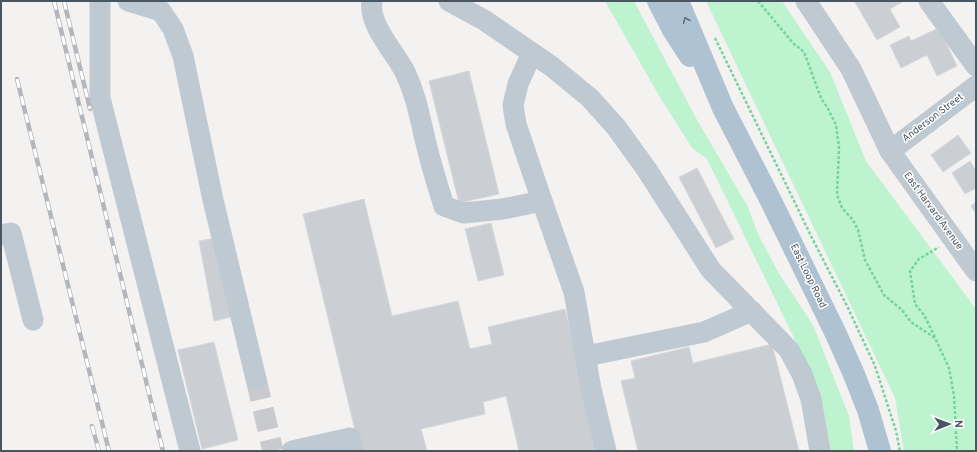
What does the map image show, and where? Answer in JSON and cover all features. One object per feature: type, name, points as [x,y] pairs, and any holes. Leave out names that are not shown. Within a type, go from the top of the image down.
[{"type":"main road","points":[[651,1],[673,30]]},
{"type":"main road","name":"East Loop Road","points":[[658,1],[673,30],[724,108]]},
{"type":"main road","name":"East Loop Road","points":[[678,1],[724,108],[771,201],[853,372],[868,410],[880,451]]},
{"type":"street","points":[[100,1],[100,98],[190,451]]},
{"type":"street","points":[[128,1],[161,11],[173,29],[183,56],[213,200],[256,379]]},
{"type":"street","points":[[372,1],[371,5],[375,22],[404,70],[415,96],[425,139],[444,206],[463,213],[503,209],[542,201]]},
{"type":"street","points":[[449,1],[484,20],[551,66],[590,98],[616,127],[647,170],[711,270],[789,350],[802,374],[811,399],[820,451]]},
{"type":"street","name":"East Harvard Avenue","points":[[806,1],[851,69],[890,150],[976,271]]},
{"type":"street","points":[[929,1],[976,66]]},
{"type":"street","points":[[532,53],[518,84],[513,105],[516,124],[574,292],[591,389],[606,451]]},
{"type":"street","name":"Anderson Street","points":[[890,150],[976,86]]},
{"type":"street","points":[[1,235],[11,233],[33,320]]},
{"type":"street","points":[[585,355],[704,332],[752,311]]},
{"type":"street","points":[[292,451],[350,438],[353,451]]},
{"type":"path","points":[[758,1],[793,43],[804,52],[821,98],[836,125],[839,148],[837,195],[842,208],[858,230],[865,260],[872,274],[884,295],[902,310],[911,322],[935,338]]},
{"type":"path","points":[[714,36],[875,366],[896,430],[900,451]]},
{"type":"path","points":[[950,236],[944,244],[919,259],[910,271],[915,304],[924,315],[949,368],[954,396],[957,451]]},
{"type":"green space","points":[[605,1],[634,1],[696,118],[748,207],[758,234],[778,272],[813,325],[849,416],[854,451],[828,451],[817,385],[707,159],[692,148],[658,94]]},
{"type":"green space","points":[[706,1],[782,1],[830,72],[866,161],[976,309],[976,451],[904,451],[895,398]]},
{"type":"building","points":[[904,1],[890,9],[900,27],[877,40],[855,2]]},
{"type":"building","points":[[939,28],[957,66],[937,76],[927,55],[901,68],[890,45],[909,36],[911,41]]},
{"type":"building","points":[[469,71],[499,194],[459,203],[429,81]]},
{"type":"building","points":[[958,135],[971,153],[943,172],[931,155]]},
{"type":"building","points":[[970,161],[976,171],[976,188],[965,194],[952,173]]},
{"type":"building","points":[[697,168],[734,239],[716,248],[679,177]]},
{"type":"building","points":[[364,199],[392,316],[458,301],[470,349],[492,344],[488,327],[565,309],[600,451],[519,451],[506,396],[483,402],[485,414],[421,429],[427,451],[360,451],[303,214]]},
{"type":"building","points":[[976,202],[976,214],[971,206]]},
{"type":"building","points":[[491,223],[504,275],[478,281],[465,229]]},
{"type":"building","points":[[216,238],[231,317],[214,321],[199,241]]},
{"type":"building","points":[[214,342],[238,440],[202,449],[178,350]]},
{"type":"building","points":[[772,344],[799,451],[638,451],[621,381],[635,378],[631,361],[689,347],[693,363]]},
{"type":"tunnel","points":[[256,379],[273,451]]},
{"type":"railway","points":[[54,1],[163,451]]},
{"type":"railway","points":[[64,1],[90,109]]},
{"type":"railway","points":[[17,79],[109,451]]},
{"type":"railway","points":[[92,426],[99,451]]}]
